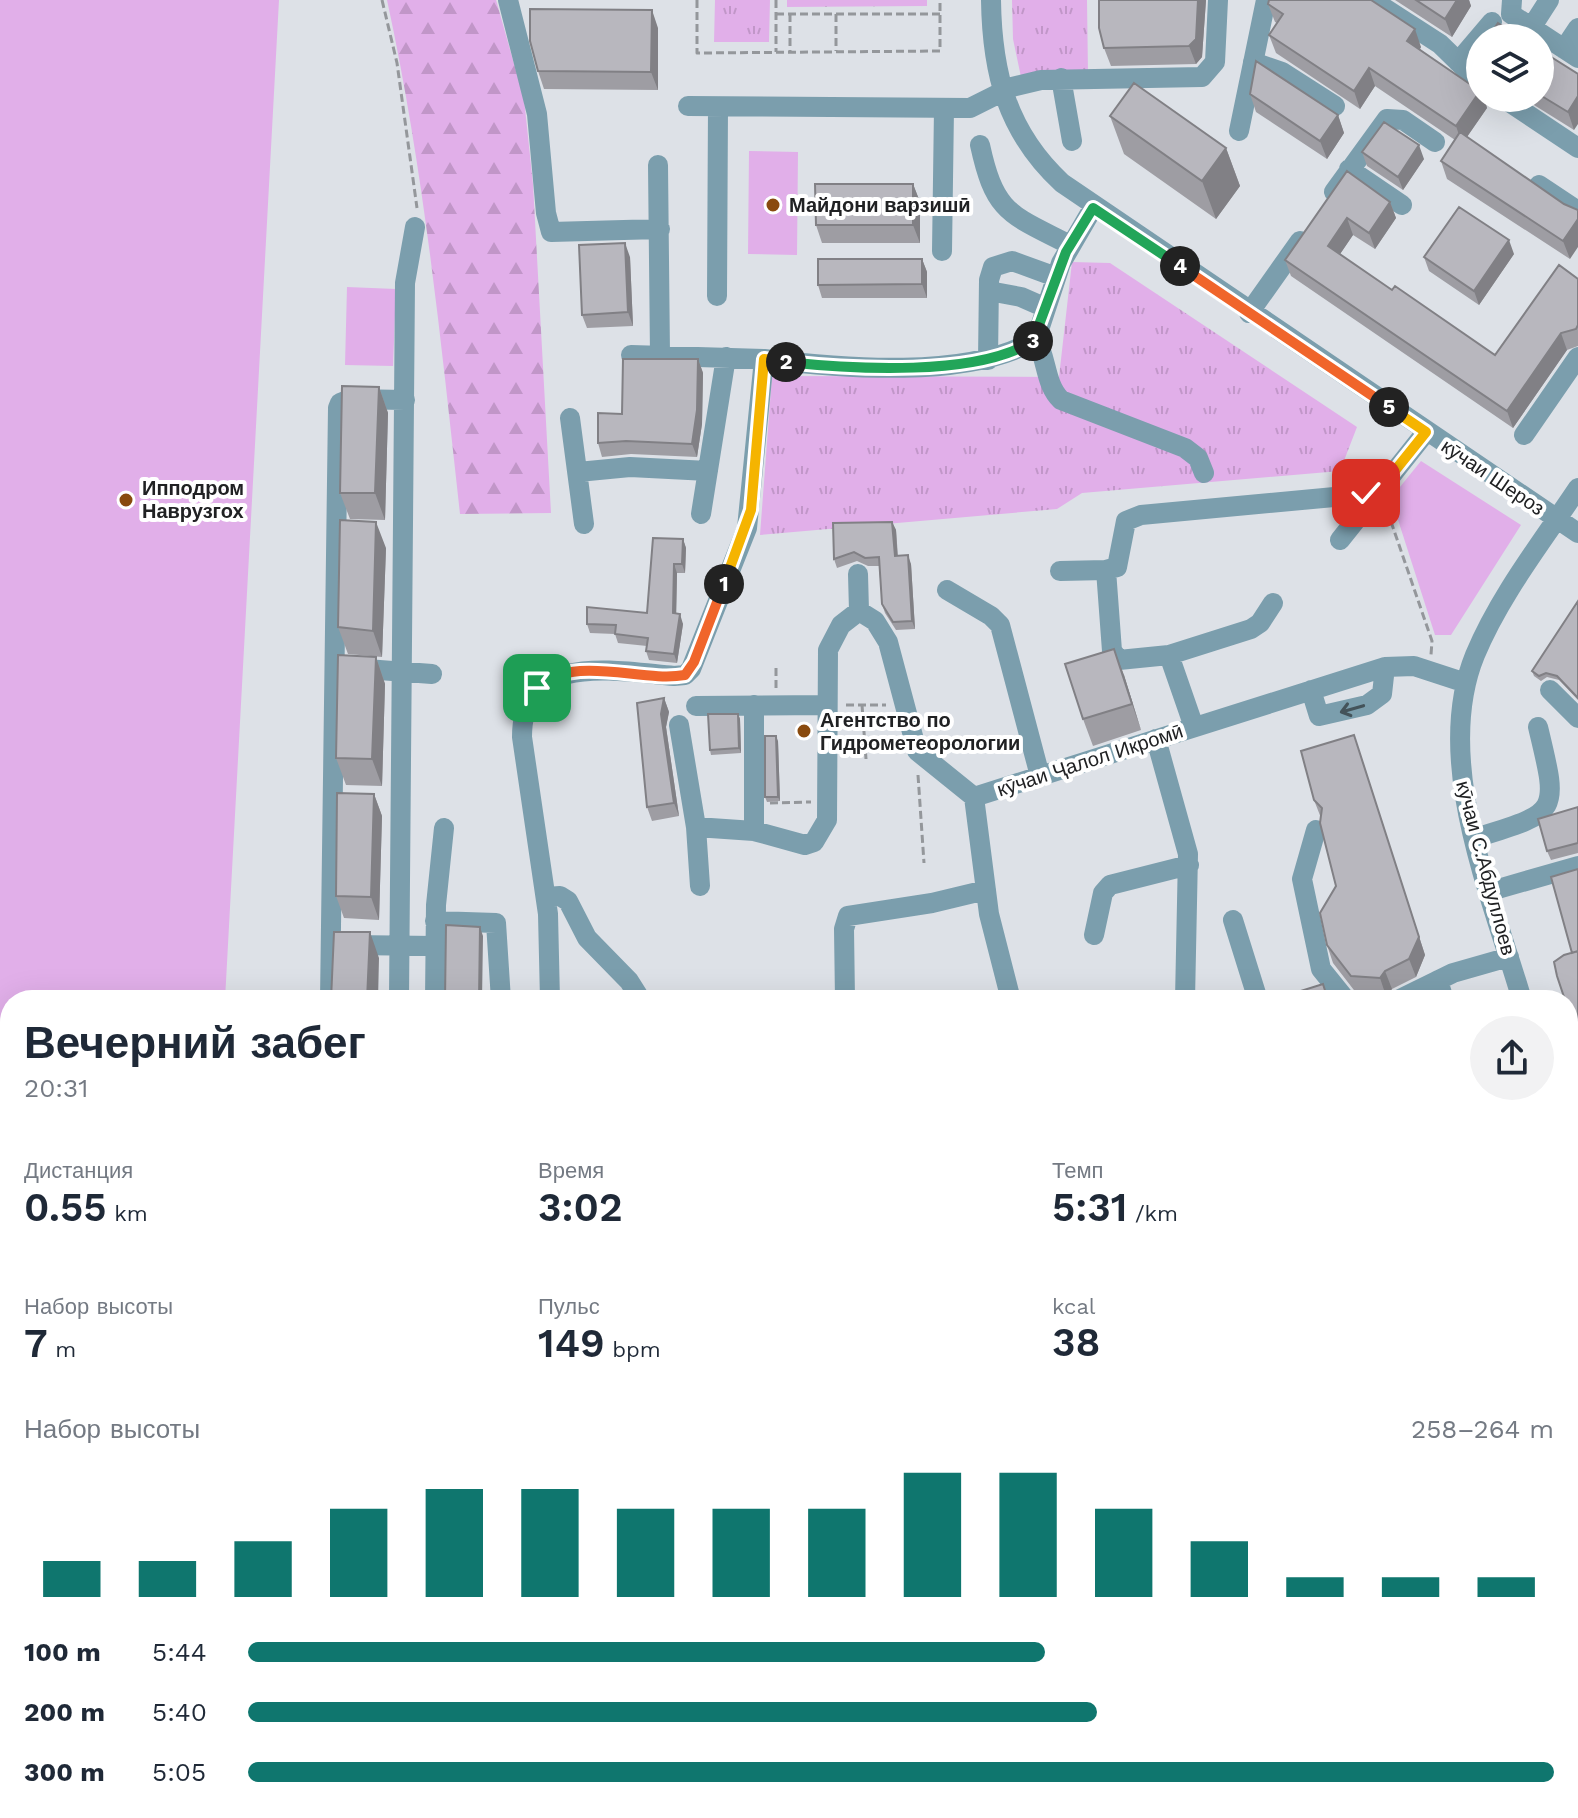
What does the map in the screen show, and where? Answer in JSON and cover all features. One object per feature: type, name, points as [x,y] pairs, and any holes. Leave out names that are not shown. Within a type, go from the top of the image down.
[{"type":"street","points":[[508,0],[537,114],[551,232],[660,229]]},
{"type":"street","name":"кӯчаи Шероз","points":[[991,0],[994,59],[1002,93],[1032,153],[1062,183],[1093,208],[1578,533]]},
{"type":"street","points":[[688,106],[974,107],[1020,84],[1061,78],[1205,76],[1215,62],[1218,0]]},
{"type":"street","points":[[1239,131],[1266,0]]},
{"type":"street","points":[[1372,0],[1440,44],[1466,70]]},
{"type":"street","points":[[1512,0],[1509,12],[1526,24]]},
{"type":"street","points":[[1534,24],[1549,0]]},
{"type":"street","points":[[1458,62],[1492,22]]},
{"type":"street","points":[[1554,43],[1571,54],[1578,28]]},
{"type":"street","points":[[1253,62],[1282,72],[1335,106]]},
{"type":"street","points":[[1061,78],[1072,141]]},
{"type":"street","points":[[717,296],[718,107]]},
{"type":"street","points":[[942,251],[944,108]]},
{"type":"street","points":[[1524,112],[1578,148]]},
{"type":"street","points":[[1249,313],[1382,122],[1391,117],[1403,120],[1435,142]]},
{"type":"street","points":[[980,145],[989,184],[999,203],[1017,217],[1070,245]]},
{"type":"street","points":[[658,165],[660,355]]},
{"type":"street","points":[[1349,169],[1402,205]]},
{"type":"street","points":[[1539,185],[1578,211]]},
{"type":"street","points":[[631,355],[726,357],[865,366],[946,365],[988,360],[1013,352],[1036,339],[1056,277],[1070,245],[1093,208]]},
{"type":"street","points":[[399,990],[394,803],[403,671],[405,272],[415,227]]},
{"type":"street","points":[[988,360],[989,291],[993,267],[1003,261],[1021,263],[1056,277]]},
{"type":"street","points":[[989,291],[1012,294],[1046,308]]},
{"type":"street","points":[[1036,339],[1045,357],[1052,389],[1061,400],[1185,448],[1198,458],[1204,473]]},
{"type":"street","points":[[701,514],[726,357]]},
{"type":"street","points":[[1524,435],[1578,357]]},
{"type":"street","points":[[550,990],[546,897],[523,750],[525,708],[537,688],[560,675],[597,672],[674,676],[685,675],[691,669],[747,528],[764,359]]},
{"type":"street","points":[[330,990],[335,532],[340,403],[350,399],[405,400]]},
{"type":"street","points":[[570,418],[584,524]]},
{"type":"street","points":[[1340,540],[1426,432]]},
{"type":"street","points":[[578,472],[630,467],[708,471]]},
{"type":"street","points":[[1557,519],[1578,488]]},
{"type":"street","points":[[1060,571],[1117,567],[1124,526],[1134,516],[1377,493]]},
{"type":"street","name":"кӯчаи С.Абдуллоев","points":[[1519,990],[1475,838],[1459,748],[1466,683],[1496,613],[1557,519]]},
{"type":"street","points":[[335,532],[403,533]]},
{"type":"street","points":[[1106,570],[1114,656],[1123,660],[1169,655],[1251,629],[1260,623],[1273,603]]},
{"type":"street","points":[[858,574],[859,611]]},
{"type":"street","points":[[947,590],[991,616],[1000,625],[1040,776]]},
{"type":"street","points":[[859,611],[875,621],[888,642],[917,751],[974,797]]},
{"type":"street","points":[[696,827],[754,831],[809,844],[826,827],[831,641],[841,625],[859,611]]},
{"type":"street","points":[[1169,655],[1194,727]]},
{"type":"street","name":"кӯчаи Ҷалол Икромӣ","points":[[1009,990],[986,890],[974,797],[1385,667],[1404,665],[1466,683]]},
{"type":"street","points":[[333,667],[432,674]]},
{"type":"street","points":[[1311,690],[1319,716],[1358,708],[1382,694],[1385,667]]},
{"type":"street","points":[[1550,690],[1578,718]]},
{"type":"street","points":[[754,705],[754,831]]},
{"type":"street","points":[[696,706],[827,705]]},
{"type":"street","points":[[679,725],[696,827],[700,886]]},
{"type":"street","points":[[1475,838],[1529,821],[1544,810],[1551,791],[1538,727]]},
{"type":"street","points":[[1156,739],[1185,834],[1189,865],[1185,990]]},
{"type":"street","points":[[331,802],[359,803]]},
{"type":"street","points":[[435,990],[435,921],[444,828]]},
{"type":"street","points":[[1316,830],[1302,873],[1303,886],[1321,969],[1338,990]]},
{"type":"street","points":[[1094,935],[1102,898],[1110,885],[1189,865]]},
{"type":"street","points":[[1491,891],[1578,866]]},
{"type":"street","points":[[845,990],[843,944],[848,916],[932,903],[986,890]]},
{"type":"street","points":[[546,897],[560,896],[568,901],[587,938],[635,990]]},
{"type":"street","points":[[1233,920],[1255,990]]},
{"type":"street","points":[[435,921],[496,923],[500,990]]},
{"type":"street","points":[[330,945],[435,946]]},
{"type":"street","points":[[1418,990],[1438,980],[1509,957]]},
{"type":"street","points":[[1438,980],[1441,990]]},
{"type":"path","points":[[382,0],[397,63],[416,186],[415,227]]},
{"type":"path","points":[[697,0],[697,53],[940,51],[940,0]]},
{"type":"path","points":[[776,0],[776,53]]},
{"type":"path","points":[[776,14],[940,14]]},
{"type":"path","points":[[790,14],[790,53]]},
{"type":"path","points":[[836,14],[836,52]]},
{"type":"path","points":[[1377,493],[1385,504],[1432,641],[1427,670]]},
{"type":"path","points":[[827,705],[906,704]]},
{"type":"path","points":[[862,705],[866,759]]},
{"type":"path","points":[[917,751],[924,863]]},
{"type":"path","points":[[754,804],[827,802]]},
{"type":"green space","name":"Ипподром Наврузгох","points":[[0,0],[279,0],[226,990],[0,990]]},
{"type":"green space","points":[[387,0],[496,0],[524,99],[533,184],[551,513],[460,514],[421,192]]},
{"type":"green space","points":[[715,0],[770,0],[769,42],[714,42]]},
{"type":"green space","points":[[787,0],[927,0],[927,6],[787,7]]},
{"type":"green space","points":[[1012,0],[1087,0],[1088,74],[1021,77],[1013,39]]},
{"type":"green space","name":"Майдони варзишӣ","points":[[749,151],[798,152],[797,255],[748,254]]},
{"type":"green space","points":[[1072,262],[1110,263],[1357,427],[1340,471],[1082,493],[1057,509],[760,535],[772,376],[1059,377]]},
{"type":"green space","points":[[347,287],[396,289],[393,366],[345,365]]},
{"type":"green space","points":[[1421,461],[1521,525],[1451,635],[1435,635],[1391,498]]},
{"type":"building","points":[[1099,0],[1198,0],[1196,39],[1189,46],[1104,48],[1099,28]]},
{"type":"building","points":[[1269,0],[1371,0],[1415,29],[1407,41],[1466,81],[1466,111],[1456,126],[1369,68],[1354,91],[1269,35],[1283,14],[1268,4]]},
{"type":"building","points":[[1416,0],[1457,0],[1445,19]]},
{"type":"building","points":[[530,9],[652,10],[651,72],[538,71],[530,41]]},
{"type":"building","points":[[1554,59],[1578,74],[1578,96],[1568,112],[1554,104]]},
{"type":"building","points":[[1256,61],[1338,115],[1320,141],[1250,94]]},
{"type":"building","points":[[1134,83],[1226,148],[1202,181],[1110,116]]},
{"type":"building","points":[[1384,122],[1419,145],[1398,177],[1362,152]]},
{"type":"building","points":[[1460,132],[1564,204],[1578,210],[1578,219],[1563,241],[1441,161]]},
{"type":"building","points":[[1347,171],[1390,202],[1369,233],[1347,218],[1328,246],[1392,290],[1395,286],[1495,355],[1559,265],[1578,279],[1576,329],[1561,333],[1507,411],[1285,260]]},
{"type":"building","points":[[815,184],[913,184],[913,225],[816,225]]},
{"type":"building","points":[[1459,207],[1509,240],[1474,291],[1424,257]]},
{"type":"building","points":[[625,243],[628,312],[582,315],[579,245]]},
{"type":"building","points":[[818,259],[922,259],[922,284],[818,285]]},
{"type":"building","points":[[623,359],[698,359],[697,410],[692,444],[598,443],[598,413],[622,414]]},
{"type":"building","points":[[342,386],[379,387],[375,493],[340,493]]},
{"type":"building","points":[[340,520],[376,522],[373,631],[338,627]]},
{"type":"building","points":[[892,522],[895,556],[908,555],[912,621],[893,622],[882,604],[879,557],[865,558],[854,552],[834,559],[833,523]]},
{"type":"building","points":[[653,538],[683,539],[682,564],[674,564],[673,613],[680,614],[674,654],[646,651],[648,638],[615,634],[616,625],[587,624],[587,607],[647,613]]},
{"type":"building","points":[[1578,601],[1578,698],[1557,676],[1546,673],[1539,676],[1532,671]]},
{"type":"building","points":[[1114,649],[1132,704],[1083,719],[1065,664]]},
{"type":"building","points":[[338,655],[376,657],[372,759],[336,758]]},
{"type":"building","points":[[664,698],[661,714],[674,803],[647,807],[637,703]]},
{"type":"building","points":[[708,714],[738,714],[739,748],[710,750]]},
{"type":"building","points":[[1354,735],[1419,937],[1409,959],[1385,971],[1380,978],[1351,976],[1327,945],[1320,913],[1336,886],[1320,823],[1322,808],[1314,800],[1301,751]]},
{"type":"building","points":[[765,736],[776,736],[778,797],[765,797]]},
{"type":"building","points":[[337,793],[374,794],[371,897],[336,896]]},
{"type":"building","points":[[1578,807],[1578,843],[1547,851],[1538,819]]},
{"type":"building","points":[[1578,869],[1578,951],[1572,953],[1551,877]]},
{"type":"building","points":[[446,925],[480,927],[479,990],[445,990]]},
{"type":"building","points":[[334,932],[370,932],[367,990],[331,990]]},
{"type":"building","points":[[1578,951],[1578,990],[1562,990],[1554,962]]},
{"type":"building","points":[[1323,984],[1325,990],[1304,990]]},
{"type":"place","name":"Майдони варзишӣ","points":[[773,205]]},
{"type":"place","name":"Ипподром Наврузгох","points":[[126,500]]},
{"type":"place","name":"Агентство по Гидрометеорологии","points":[[804,731]]},
{"type":"route","points":[[537,688],[551,678],[570,673],[674,676],[685,675],[691,669],[747,528],[764,359],[831,365],[946,365],[988,360],[1013,352],[1036,339],[1061,263],[1093,208],[1426,432],[1377,493],[1366,493]]}]
